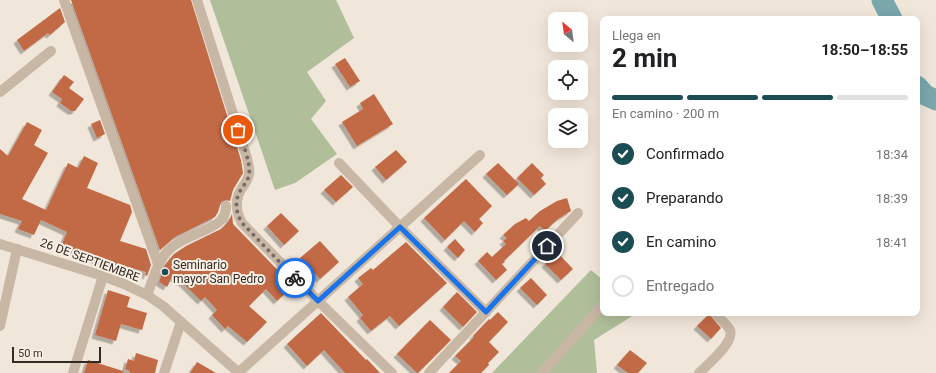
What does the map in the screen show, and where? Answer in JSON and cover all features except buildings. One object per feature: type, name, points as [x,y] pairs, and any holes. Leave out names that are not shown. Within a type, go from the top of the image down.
[{"type":"street","points":[[64,0],[158,264]]},
{"type":"street","points":[[197,0],[247,158],[249,174],[246,182],[239,192],[236,202],[237,214],[242,223],[318,301],[392,373]]},
{"type":"street","points":[[0,92],[51,51]]},
{"type":"street","points":[[239,373],[480,155]]},
{"type":"street","points":[[339,163],[400,227],[486,312]]},
{"type":"street","points":[[147,295],[158,264],[167,252],[180,242],[222,220],[226,213],[226,206]]},
{"type":"street","points":[[429,373],[578,213]]},
{"type":"street","name":"26 DE SEPTIEMBRE","points":[[0,244],[103,276],[147,295],[181,322],[239,373]]},
{"type":"street","points":[[0,326],[18,249]]},
{"type":"street","points":[[73,373],[103,276]]},
{"type":"street","points":[[542,373],[600,307]]},
{"type":"street","points":[[699,373],[728,342],[730,330],[718,316]]},
{"type":"street","points":[[164,373],[181,322]]},
{"type":"green space","points":[[210,0],[336,0],[354,38],[307,72],[326,101],[311,119],[337,154],[295,183],[275,190]]},
{"type":"green space","points":[[591,270],[600,278],[600,316],[632,316],[594,340],[597,373],[492,373]]},
{"type":"waterway","points":[[882,0],[890,16]]},
{"type":"waterway","points":[[920,89],[925,95],[936,100]]},
{"type":"way so far","points":[[238,130],[247,158],[249,174],[246,182],[239,192],[236,202],[237,214],[242,223],[295,278]]},
{"type":"place","name":"Seminario mayor San Pedro","points":[[165,272]]},
{"type":"route","points":[[295,278],[318,301],[400,227],[486,312],[547,246]]}]
